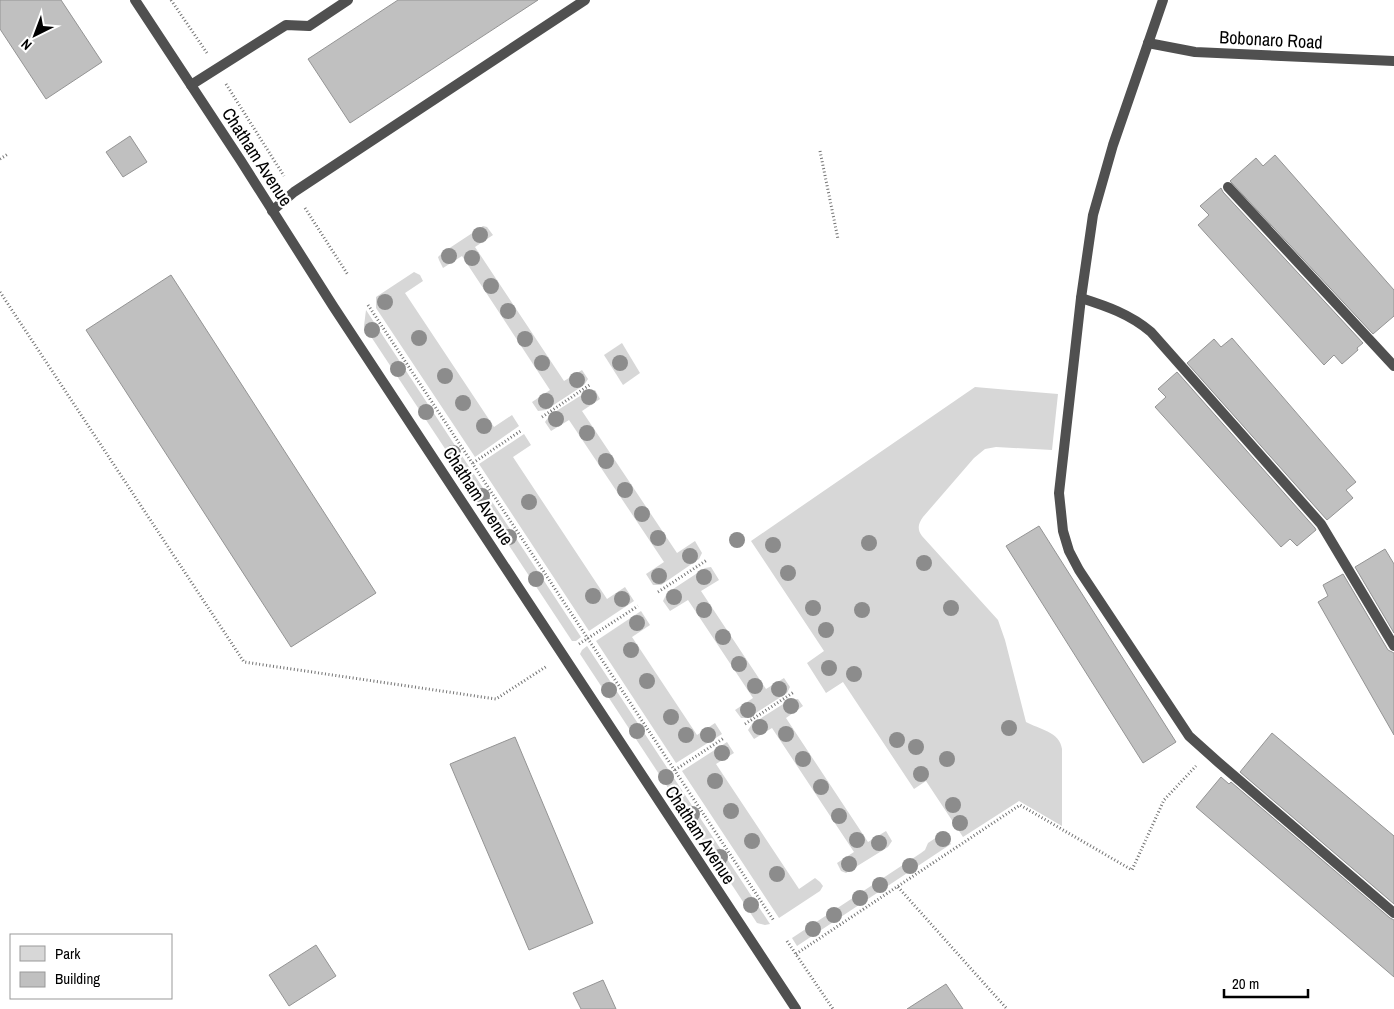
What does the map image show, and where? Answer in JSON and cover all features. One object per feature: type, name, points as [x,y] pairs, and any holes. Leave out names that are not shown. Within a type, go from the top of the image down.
[{"type":"lane","name":"Chatham Avenue","points":[[135,0],[333,306],[796,1009]]},
{"type":"lane","points":[[191,85],[286,25],[309,26],[348,0]]},
{"type":"lane","points":[[272,211],[294,192],[584,0]]},
{"type":"lane","points":[[1163,0],[1114,145],[1093,215],[1081,298],[1059,493],[1063,531],[1069,551],[1078,570],[1189,736],[1394,913]]},
{"type":"lane","name":"Bobonaro Road","points":[[1148,43],[1195,52],[1394,61]]},
{"type":"lane","points":[[1228,187],[1394,366]]},
{"type":"lane","points":[[1081,298],[1117,310],[1140,322],[1151,332],[1321,524],[1394,646]]},
{"type":"path","points":[[172,0],[348,275]]},
{"type":"path","points":[[820,151],[838,239]]},
{"type":"path","points":[[0,159],[8,154]]},
{"type":"path","points":[[0,292],[244,662],[496,699],[638,606]]},
{"type":"path","points":[[368,305],[774,921]]},
{"type":"path","points":[[542,417],[591,384]]},
{"type":"path","points":[[473,463],[522,430]]},
{"type":"path","points":[[658,592],[707,560]]},
{"type":"path","points":[[745,724],[794,692]]},
{"type":"path","points":[[675,770],[724,738]]},
{"type":"path","points":[[796,954],[1020,805],[1132,870],[1164,800],[1208,753]]},
{"type":"path","points":[[898,887],[1007,1009]]},
{"type":"path","points":[[787,941],[833,1009]]},
{"type":"green space","points":[[483,226],[487,227],[493,235],[475,247],[564,381],[582,370],[588,379],[584,385],[546,410],[538,411],[532,402],[550,390],[462,256],[443,268],[439,260],[438,257],[442,253]]},
{"type":"green space","points":[[414,272],[420,275],[423,281],[405,293],[494,427],[512,415],[519,426],[475,457],[376,308],[376,297]]},
{"type":"green space","points":[[366,310],[581,637],[576,641],[572,641],[364,326]]},
{"type":"green space","points":[[622,343],[640,373],[623,385],[604,355]]},
{"type":"green space","points":[[975,387],[1058,394],[1052,450],[996,447],[985,449],[974,458],[923,517],[919,524],[919,529],[922,536],[998,620],[1026,722],[1053,735],[1060,743],[1062,749],[1062,826],[1019,801],[963,837],[926,781],[914,789],[843,682],[826,693],[807,663],[824,651],[751,541]]},
{"type":"green space","points":[[595,390],[600,399],[582,411],[677,553],[695,541],[702,553],[699,559],[661,585],[653,585],[646,574],[664,562],[569,420],[551,431],[545,422],[550,415],[588,391]]},
{"type":"green space","points":[[524,434],[531,445],[513,457],[607,599],[625,587],[634,601],[589,631],[479,464]]},
{"type":"green space","points":[[711,567],[719,580],[701,591],[766,689],[784,678],[790,687],[787,693],[748,718],[741,718],[735,710],[753,698],[688,600],[670,611],[663,601],[667,593],[705,568]]},
{"type":"green space","points":[[641,611],[650,625],[632,637],[697,735],[715,723],[722,734],[676,763],[596,641]]},
{"type":"green space","points":[[587,646],[770,924],[757,923],[580,654]]},
{"type":"green space","points":[[791,699],[798,699],[803,706],[786,718],[868,842],[886,831],[892,841],[888,847],[846,873],[841,871],[837,863],[854,852],[772,728],[754,739],[748,730],[752,724]]},
{"type":"green space","points":[[727,742],[734,753],[716,764],[799,889],[815,878],[823,886],[820,891],[779,918],[682,771]]},
{"type":"green space","points":[[943,833],[951,844],[797,946],[792,938],[921,853],[925,850],[928,843]]},
{"type":"building","points":[[0,0],[61,0],[102,62],[46,99],[0,29]]},
{"type":"building","points":[[398,0],[538,0],[350,123],[308,59]]},
{"type":"building","points":[[130,136],[147,162],[123,177],[106,152]]},
{"type":"building","points":[[1275,155],[1394,290],[1394,316],[1373,334],[1230,181],[1256,158],[1263,166]]},
{"type":"building","points":[[1221,188],[1363,343],[1342,364],[1334,355],[1324,365],[1198,225],[1209,215],[1200,206]]},
{"type":"building","points":[[171,275],[376,593],[291,647],[86,330]]},
{"type":"building","points":[[1232,338],[1356,482],[1346,490],[1353,498],[1327,520],[1187,363],[1214,339],[1221,347]]},
{"type":"building","points":[[1177,372],[1315,528],[1316,530],[1297,546],[1290,539],[1281,547],[1155,407],[1166,397],[1158,389]]},
{"type":"building","points":[[1039,526],[1176,742],[1143,763],[1006,546]]},
{"type":"building","points":[[1385,549],[1394,564],[1394,633],[1355,567]]},
{"type":"building","points":[[1343,574],[1388,650],[1394,653],[1394,735],[1318,602],[1328,596],[1323,585]]},
{"type":"building","points":[[1272,733],[1394,836],[1394,904],[1240,772]]},
{"type":"building","points":[[515,737],[593,923],[529,950],[450,764]]},
{"type":"building","points":[[1221,777],[1229,784],[1231,782],[1394,920],[1394,977],[1196,807]]},
{"type":"building","points":[[316,945],[336,976],[289,1006],[269,975]]},
{"type":"building","points":[[603,980],[616,1009],[581,1009],[573,993]]},
{"type":"building","points":[[946,984],[963,1009],[907,1009]]}]
